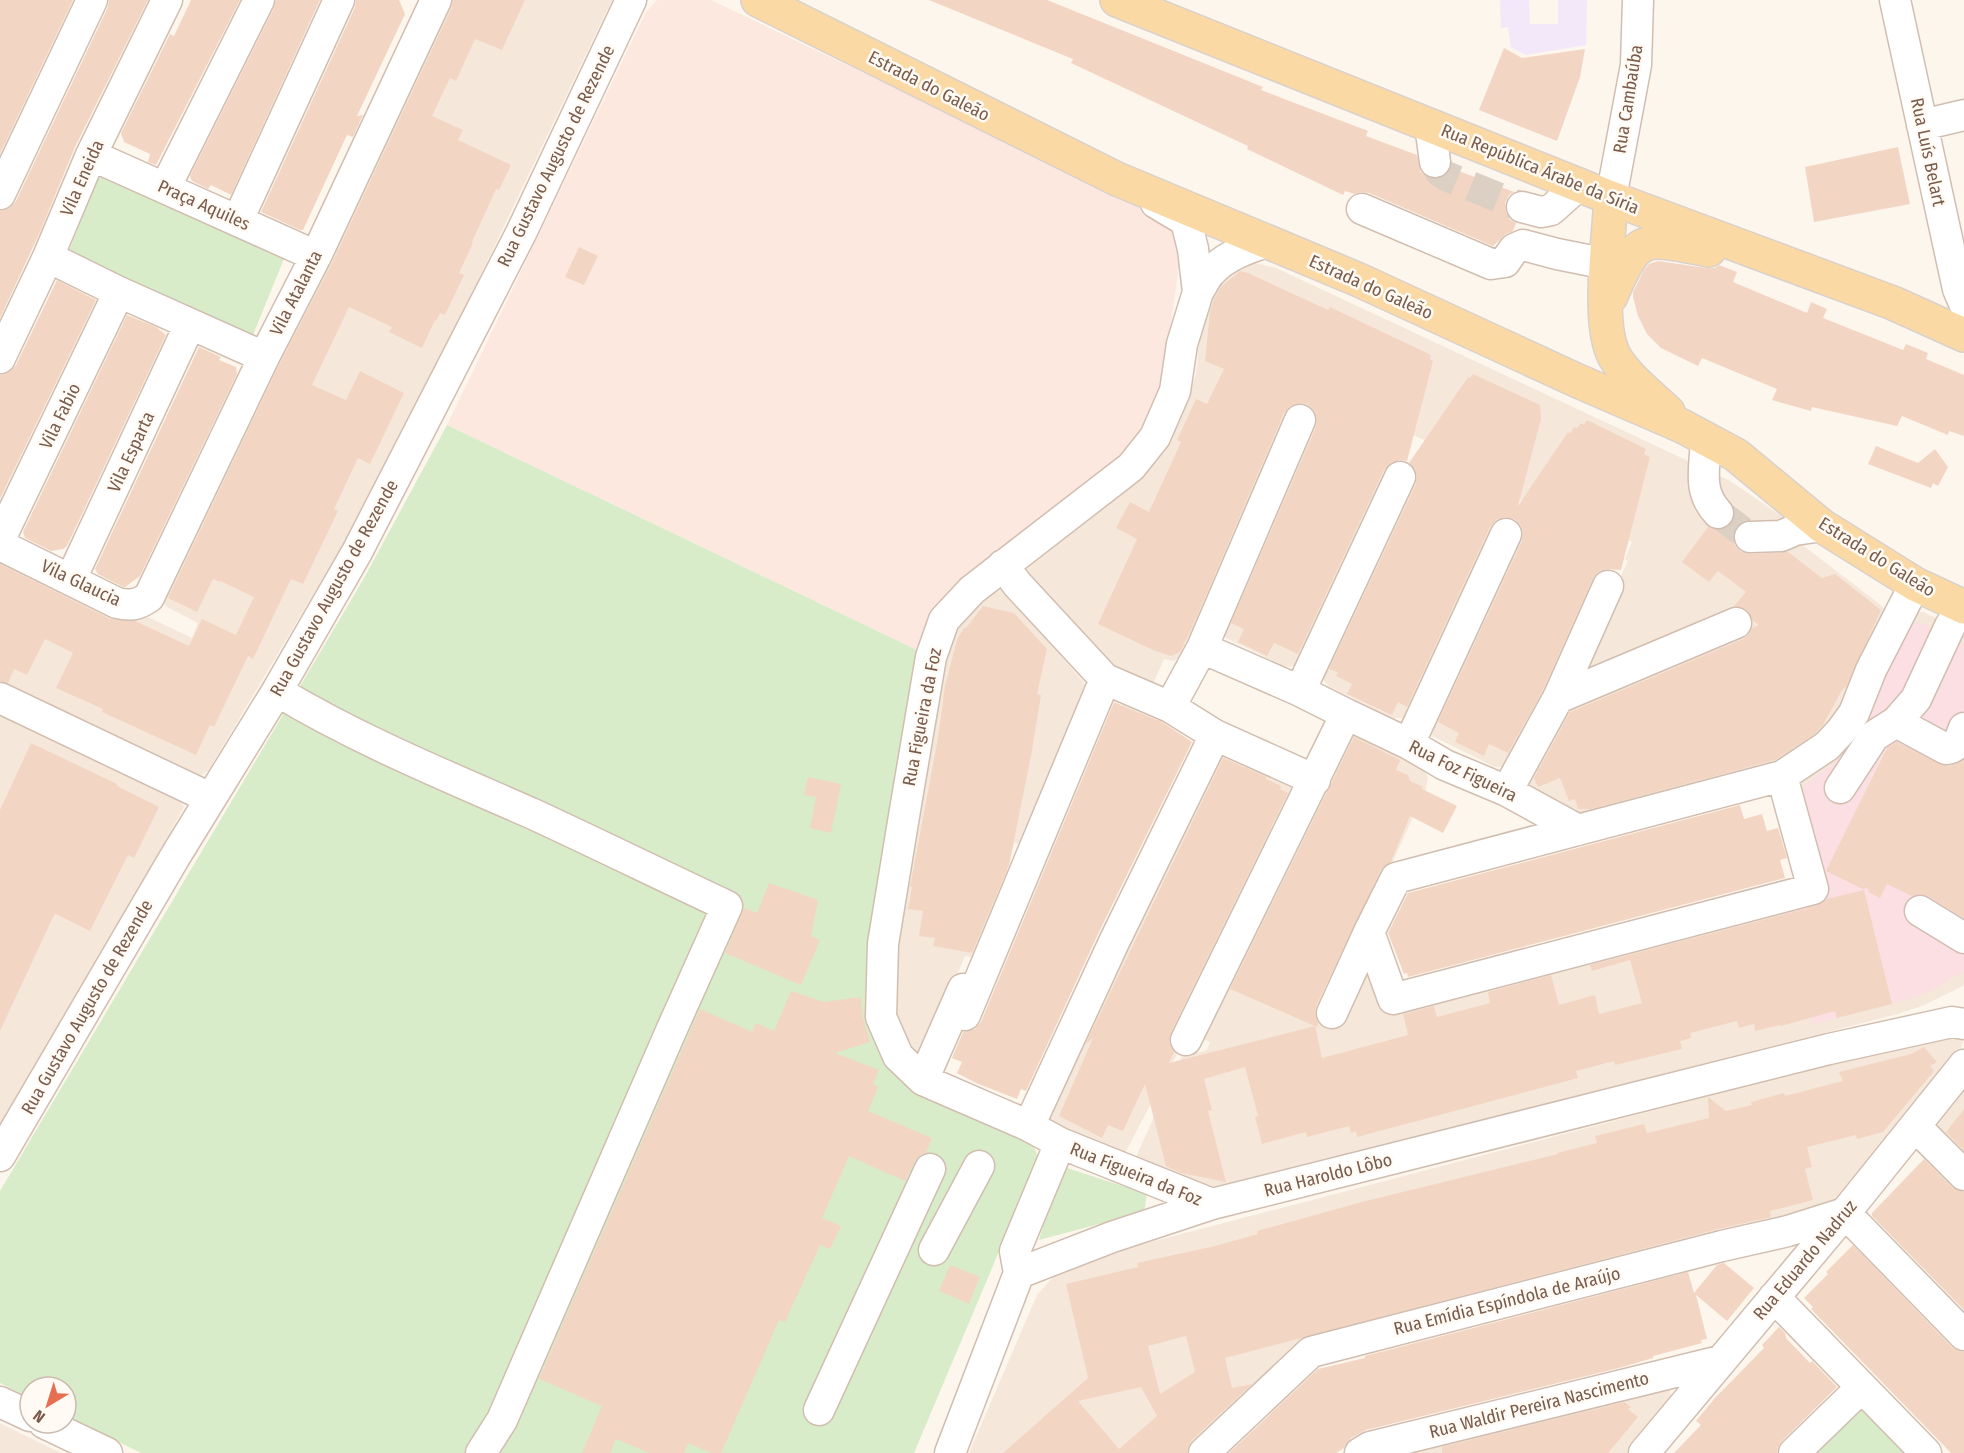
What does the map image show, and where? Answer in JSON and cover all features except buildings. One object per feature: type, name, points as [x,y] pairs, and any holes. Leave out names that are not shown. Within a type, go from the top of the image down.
[{"type":"main road","name":"Estrada do Galeão","points":[[758,0],[1117,179],[1359,280],[1694,433],[1736,455],[1822,526],[1915,584],[1963,607]]},
{"type":"main road","name":"Rua República Árabe da Síria","points":[[1117,0],[1611,198],[1893,303],[1964,335]]},
{"type":"main road","points":[[1611,198],[1606,284],[1607,332],[1612,352],[1637,382],[1694,433]]},
{"type":"main road","points":[[1606,284],[1623,268],[1631,254],[1642,245],[1655,241],[1787,265]]},
{"type":"street","points":[[0,194],[92,0]]},
{"type":"street","name":"Vila Eneida","points":[[0,358],[48,257],[91,155],[167,0]]},
{"type":"street","points":[[165,188],[259,0]]},
{"type":"street","points":[[238,220],[339,0]]},
{"type":"street","name":"Rua Gustavo Augusto de Rezende","points":[[0,1156],[210,798],[277,691],[368,531],[520,233],[631,0]]},
{"type":"street","name":"Rua Cambaúba","points":[[1611,198],[1636,65],[1638,0]]},
{"type":"street","name":"Rua Luís Belart","points":[[1895,0],[1958,289],[1964,303]]},
{"type":"street","name":"Vila Atalanta","points":[[156,586],[264,357],[315,256],[429,2]]},
{"type":"street","points":[[1922,125],[1964,115]]},
{"type":"street","points":[[1430,125],[1434,162]]},
{"type":"street","name":"Praça Aquiles","points":[[91,155],[315,256]]},
{"type":"street","name":"Rua Figueira da Foz","points":[[1117,179],[1186,221],[1193,249],[1198,292]]},
{"type":"street","points":[[1522,207],[1541,213],[1551,210],[1580,184]]},
{"type":"street","points":[[1362,209],[1491,264],[1505,262],[1514,249],[1523,245],[1578,259],[1606,284]]},
{"type":"street","name":"Rua Figueira da Foz","points":[[1212,1204],[1060,1143],[1029,1126],[923,1080],[898,1056],[881,1017],[883,944],[931,657],[944,620],[972,590],[1010,575],[1131,467],[1155,437],[1175,391],[1182,344],[1198,292],[1211,272],[1221,263],[1249,248],[1267,242]]},
{"type":"street","points":[[48,257],[119,292],[264,357]]},
{"type":"street","name":"Vila Fabio","points":[[0,539],[119,292]]},
{"type":"street","name":"Vila Esparta","points":[[71,579],[190,324]]},
{"type":"street","points":[[1170,707],[1202,648],[1300,420]]},
{"type":"street","points":[[1694,433],[1703,490],[1709,503],[1718,513]]},
{"type":"street","points":[[1300,691],[1400,477]]},
{"type":"street","points":[[1750,537],[1781,536],[1822,526]]},
{"type":"street","points":[[1409,744],[1506,534]]},
{"type":"street","name":"Vila Glaucia","points":[[0,545],[127,606],[139,604],[149,597],[156,586]]},
{"type":"street","points":[[1010,575],[1105,679],[1170,707],[1215,735],[1315,780]]},
{"type":"street","points":[[1332,1013],[1396,878],[1782,776],[1827,746],[1854,712],[1871,670],[1915,584]]},
{"type":"street","points":[[1507,791],[1558,698],[1608,586]]},
{"type":"street","points":[[1840,788],[1874,736],[1896,722],[1916,699],[1954,643],[1963,607]]},
{"type":"street","points":[[1558,698],[1736,623]]},
{"type":"street","name":"Rua Foz Figueira","points":[[1202,648],[1300,691],[1409,744],[1444,765],[1507,791],[1578,830]]},
{"type":"street","points":[[965,1016],[1105,679]]},
{"type":"street","points":[[277,691],[308,709],[432,770],[728,906],[502,1419],[481,1453]]},
{"type":"street","points":[[0,698],[210,798]]},
{"type":"street","points":[[1186,1040],[1347,714]]},
{"type":"street","points":[[1896,722],[1946,749],[1953,748],[1957,744],[1964,728]]},
{"type":"street","points":[[1029,1126],[1114,942],[1215,735]]},
{"type":"street","points":[[1369,932],[1393,999],[1813,889],[1782,776]]},
{"type":"street","points":[[1920,911],[1964,938]]},
{"type":"street","points":[[923,1080],[974,964]]},
{"type":"street","name":"Rua Haroldo Lôbo","points":[[1829,1049],[1964,1001]]},
{"type":"street","name":"Rua Haroldo Lôbo","points":[[1019,1273],[1112,1237],[1212,1204],[1829,1049],[1952,1022],[1964,1024]]},
{"type":"street","name":"Rua Eduardo Nadruz","points":[[1644,1453],[1845,1213],[1964,1065]]},
{"type":"street","points":[[1916,1126],[1964,1175]]},
{"type":"street","name":"Rua Figueira da Foz","points":[[1019,1273],[1016,1251],[1060,1143]]},
{"type":"street","points":[[934,1250],[979,1166]]},
{"type":"street","points":[[819,1410],[930,1169]]},
{"type":"street","points":[[1845,1213],[1964,1335]]},
{"type":"street","name":"Rua Emídia Espíndola de Araújo","points":[[1204,1453],[1311,1352],[1788,1231],[1845,1213]]},
{"type":"street","points":[[950,1453],[1019,1273]]},
{"type":"street","points":[[1774,1297],[1926,1453]]},
{"type":"street","name":"Rua Waldir Pereira Nascimento","points":[[1360,1453],[1370,1447],[1720,1361]]},
{"type":"street","points":[[1794,1453],[1861,1388]]},
{"type":"street","points":[[0,1402],[18,1410]]},
{"type":"street","points":[[69,1435],[107,1453]]},
{"type":"shaded area","points":[[439,0],[612,0],[376,489],[208,771],[202,775],[194,774],[0,681],[0,547],[192,638],[198,623],[167,607],[162,601]]},
{"type":"shaded area","points":[[657,0],[711,0],[1158,214],[1175,233],[1180,258],[1164,375],[1160,391],[1139,438],[921,652],[447,425],[646,12]]},
{"type":"shaded area","points":[[1500,0],[1529,0],[1530,24],[1558,24],[1558,0],[1587,0],[1586,45],[1526,55],[1511,47],[1508,27],[1501,28]]},
{"type":"shaded area","points":[[1252,262],[1276,268],[1701,467],[1730,481],[1786,519],[1796,540],[1882,606],[1884,610],[1832,722],[1785,762],[1581,815],[1525,785],[1584,678],[1577,671],[1628,561],[1625,559],[1632,542],[1625,539],[1569,651],[1506,767],[1495,767],[1434,737],[1429,731],[1427,714],[1526,504],[1514,497],[1465,605],[1408,716],[1393,718],[1328,686],[1320,675],[1426,441],[1411,434],[1300,664],[1284,666],[1222,636],[1215,615],[1323,381],[1314,376],[1182,656],[1174,661],[1164,659],[1150,691],[1101,666],[1099,650],[1062,619],[1024,569],[1170,436],[1182,415],[1196,374],[1204,296],[1208,283]]},
{"type":"shaded area","points":[[1002,583],[1017,607],[1083,681],[1088,693],[1027,847],[1014,843],[1000,901],[978,959],[965,956],[923,1055],[920,1057],[903,1042],[889,992],[942,670],[950,638],[967,611]]},
{"type":"shaded area","points":[[1917,612],[1923,612],[1964,631],[1964,985],[1959,988],[1922,1006],[1898,1014],[1221,1186],[1205,1186],[1135,1159],[1186,1047],[1198,1053],[1207,1050],[1210,1042],[1188,1033],[1124,1155],[1041,1118],[1208,748],[1289,774],[1352,735],[1423,769],[1428,777],[1426,789],[1323,1014],[1368,948],[1384,1006],[1821,892],[1794,781]]},
{"type":"shaded area","points":[[1918,622],[1964,642],[1964,971],[1932,990],[1909,999],[1813,1024],[1782,905],[1829,893],[1801,788],[1834,763],[1855,738],[1909,627]]},
{"type":"shaded area","points":[[0,713],[179,800],[184,807],[0,1126]]},
{"type":"shaded area","points":[[1961,1036],[1963,1042],[1961,1048],[1832,1206],[1313,1343],[1192,1453],[969,1453],[1037,1295],[1053,1277],[1082,1260],[1924,1040]]},
{"type":"shaded area","points":[[1964,1086],[1964,1164],[1935,1129],[1935,1124]]},
{"type":"shaded area","points":[[1669,1386],[1670,1401],[1627,1453],[1379,1453]]},
{"type":"shaded area","points":[[0,1423],[18,1432],[18,1435],[24,1435],[61,1453],[0,1453]]},
{"type":"green space","points":[[99,175],[286,254],[253,335],[67,256]]},
{"type":"green space","points":[[447,425],[921,652],[874,1033],[1027,1139],[1036,1151],[1038,1159],[914,1453],[141,1453],[78,1422],[78,1375],[18,1375],[18,1392],[0,1383],[0,1191],[363,580]]},
{"type":"green space","points":[[1067,1168],[1147,1194],[1144,1212],[1039,1240],[1055,1186]]},
{"type":"green space","points":[[1865,1407],[1915,1453],[1807,1453],[1849,1411]]},
{"type":"tunnel","points":[[1435,162],[1439,171],[1446,176],[1522,207]]},
{"type":"tunnel","points":[[1718,513],[1750,537]]}]
